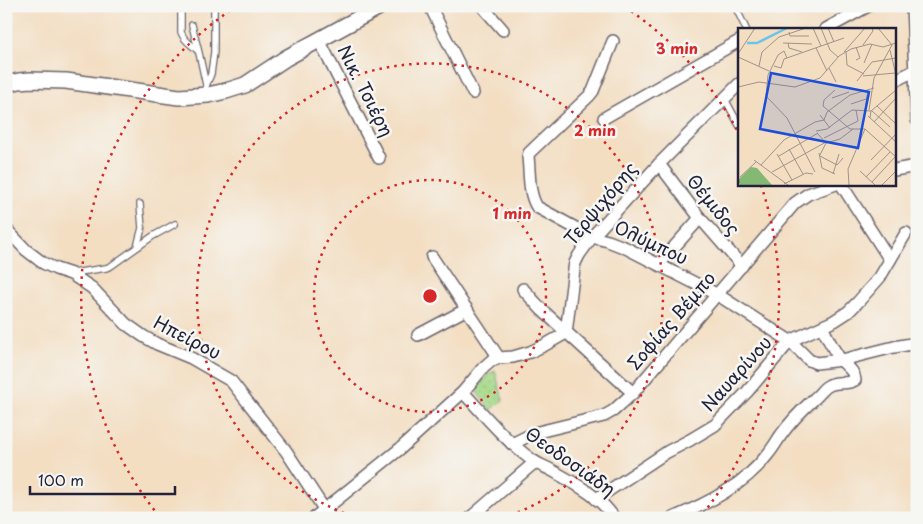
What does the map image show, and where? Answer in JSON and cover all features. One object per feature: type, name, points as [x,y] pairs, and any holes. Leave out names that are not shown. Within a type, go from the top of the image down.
[{"type":"street","points":[[6,84],[30,80],[66,81],[187,97],[207,90],[226,91],[245,85],[286,58],[381,6]]},
{"type":"street","points":[[430,6],[473,93]]},
{"type":"street","points":[[482,6],[503,30]]},
{"type":"street","points":[[828,28],[868,6]]},
{"type":"street","points":[[912,6],[917,120]]},
{"type":"street","name":"Νικ. Τσιέρη","points":[[319,40],[379,158]]},
{"type":"street","name":"Ολύμπου","points":[[613,41],[593,91],[532,149],[528,157],[532,198],[536,206],[592,236],[608,240],[626,248],[718,295],[790,341],[809,360],[816,363],[842,360],[917,343]]},
{"type":"street","points":[[604,118],[738,42]]},
{"type":"street","points":[[896,80],[915,74]]},
{"type":"street","name":"Τερψιχόρης","points":[[566,333],[575,263],[592,236],[659,164],[738,85]]},
{"type":"street","name":"Θέμιδος","points":[[659,164],[700,218],[742,266]]},
{"type":"street","points":[[896,170],[917,166]]},
{"type":"street","name":"Σοφίας Βέμπο","points":[[512,444],[534,432],[604,416],[613,411],[633,393],[800,199],[833,185]]},
{"type":"street","points":[[842,185],[890,260]]},
{"type":"street","points":[[658,264],[700,218]]},
{"type":"street","name":"Ηπείρου","points":[[6,229],[17,242],[34,256],[56,269],[71,274],[92,288],[126,324],[157,344],[191,358],[231,381],[286,452],[327,513]]},
{"type":"street","name":"Ναυαρίνου","points":[[596,498],[667,452],[715,425],[747,392],[790,341],[834,322],[848,312],[880,277],[906,233]]},
{"type":"street","points":[[432,257],[499,358]]},
{"type":"street","points":[[523,289],[566,333],[633,393]]},
{"type":"street","points":[[418,335],[467,309]]},
{"type":"street","points":[[673,518],[696,508],[731,488],[750,474],[768,454],[790,423],[826,387],[840,382],[846,383],[855,380],[852,370],[842,360],[822,327]]},
{"type":"street","points":[[314,518],[327,513],[401,448],[464,392],[483,368],[491,362],[499,358],[513,357],[530,352],[566,333]]},
{"type":"street","name":"Θεοδοσιάδη","points":[[464,392],[512,444],[535,462],[552,470],[596,498],[612,513],[614,518]]},
{"type":"street","points":[[470,518],[535,462]]},
{"type":"lane","points":[[181,6],[181,32],[186,41],[200,53]]},
{"type":"lane","points":[[735,6],[746,28]]},
{"type":"lane","points":[[207,90],[212,74],[214,52],[214,7]]},
{"type":"lane","points":[[192,25],[207,90]]},
{"type":"lane","points":[[725,99],[738,123]]},
{"type":"lane","points":[[137,247],[142,228],[140,204]]},
{"type":"lane","points":[[71,274],[111,266],[153,236],[175,224]]},
{"type":"green space","points":[[495,371],[503,400],[491,410],[475,390],[489,374]]}]
